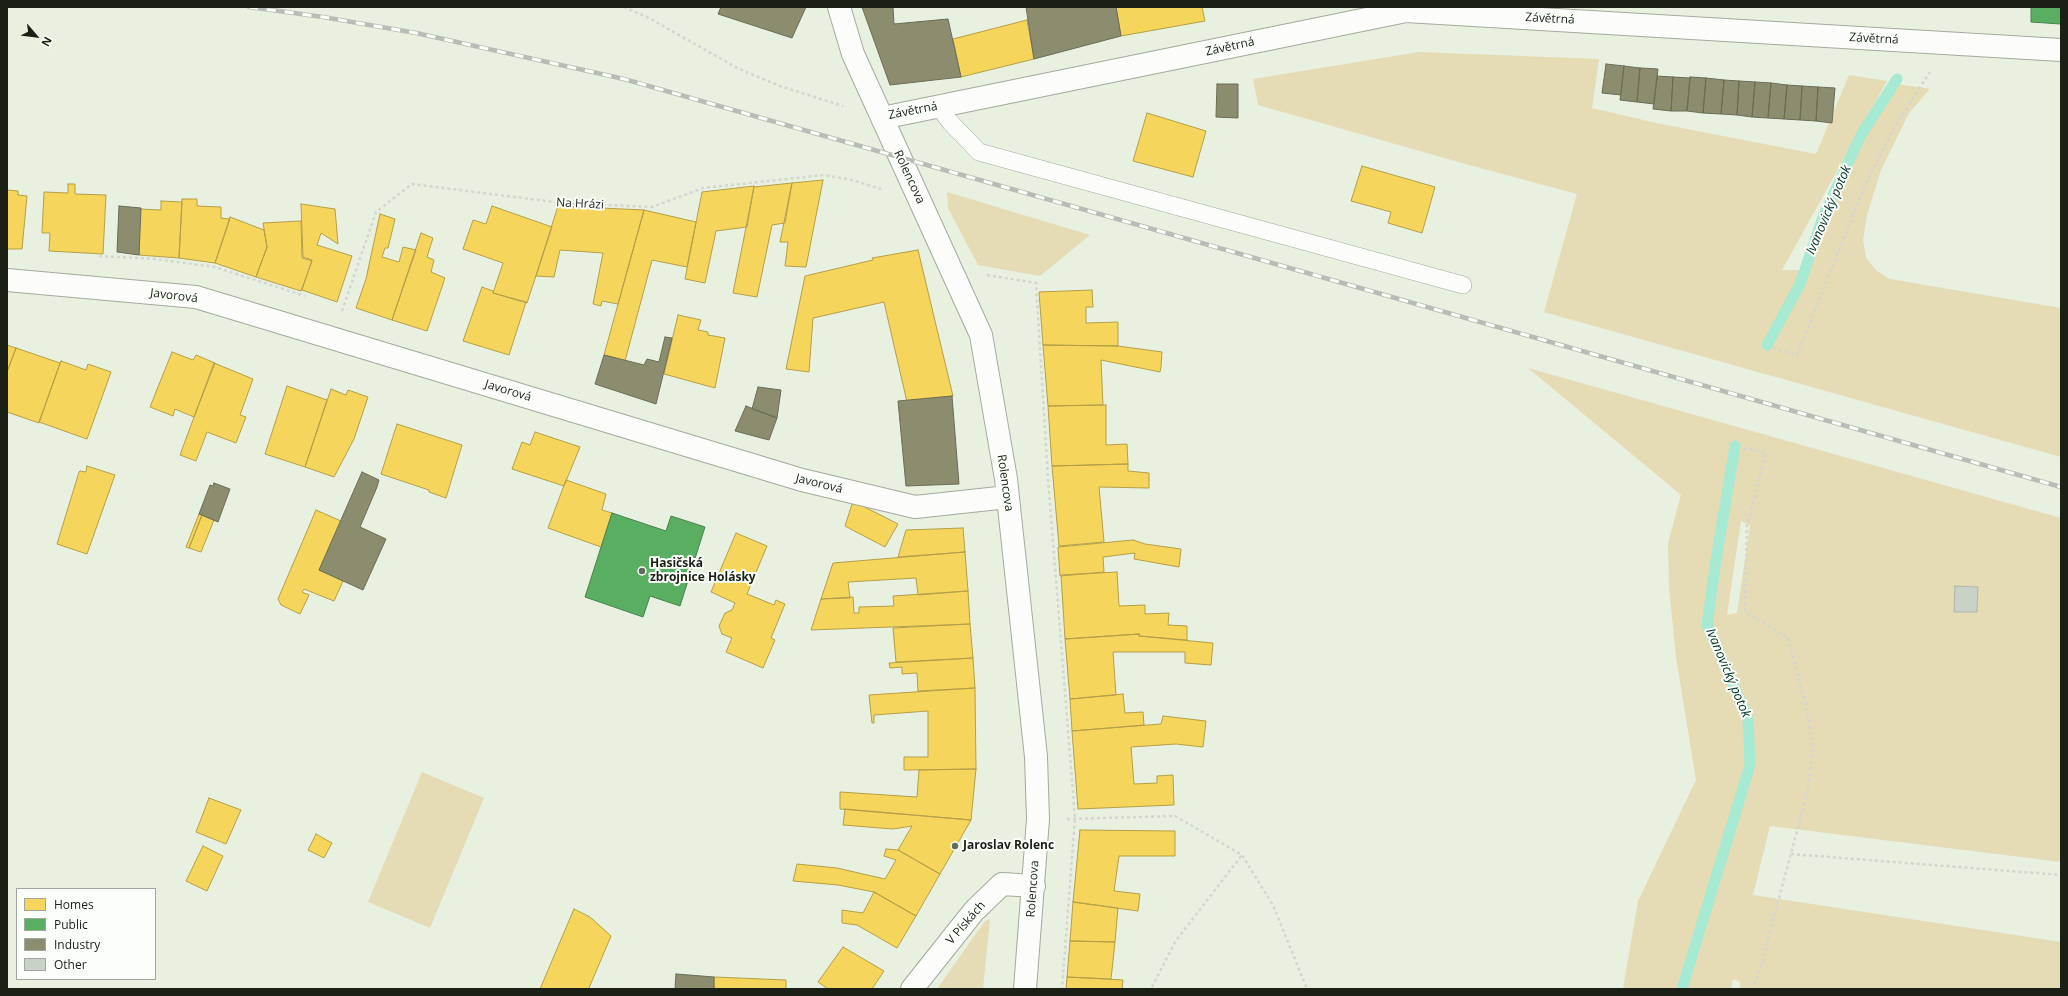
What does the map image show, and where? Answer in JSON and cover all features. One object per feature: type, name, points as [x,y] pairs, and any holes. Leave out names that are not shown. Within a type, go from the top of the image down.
[{"type":"street","name":"Rolencova","points":[[839,7],[853,54],[981,335],[1008,498],[1036,757],[1038,819],[1025,989]]},
{"type":"street","name":"Závětrná","points":[[882,118],[1406,11],[2061,50]]},
{"type":"street","name":"Javorová","points":[[7,280],[196,297],[809,482],[915,507],[1008,498]]},
{"type":"street","name":"V Pískách","points":[[912,989],[974,911],[1002,884],[1034,886]]},
{"type":"lane","points":[[938,106],[950,122],[980,152],[1463,285]]},
{"type":"path","points":[[624,7],[649,18],[739,69],[773,83],[882,118]]},
{"type":"path","points":[[1773,348],[1797,355],[1867,180],[1895,126],[1947,43]]},
{"type":"path","name":"Na Hrázi","points":[[332,338],[376,212],[412,184],[562,203],[652,207],[703,188],[824,175],[852,180],[920,201]]},
{"type":"path","points":[[1744,448],[1766,453],[1747,526],[1745,611],[1788,638],[1805,701],[1814,746],[1808,790],[1760,969],[1752,989]]},
{"type":"path","points":[[1038,819],[1175,816],[1242,855],[1273,905],[1307,989]]},
{"type":"path","points":[[1791,854],[2061,875]]},
{"type":"path","points":[[1152,987],[1175,942],[1242,855]]},
{"type":"shaded area","points":[[1419,52],[1599,59],[1592,108],[1656,123],[1816,154],[1849,75],[1887,81],[1782,270],[1809,270],[1827,218],[1865,136],[1898,84],[1930,89],[1909,113],[1881,170],[1867,215],[1863,240],[1866,258],[1877,271],[1890,279],[2061,308],[2061,457],[1544,312],[1577,194],[1258,105],[1253,79]]},
{"type":"shaded area","points":[[947,192],[1090,235],[1040,276],[978,265],[948,208]]},
{"type":"shaded area","points":[[1528,368],[2061,518],[2061,862],[1770,826],[1753,895],[2061,942],[2061,989],[1740,989],[1740,982],[1733,979],[1731,989],[1623,989],[1638,901],[1696,780],[1676,657],[1669,588],[1668,543],[1681,495]],"holes":[[[1741,521],[1750,525],[1737,613],[1727,615]]]},
{"type":"shaded area","points":[[422,772],[484,798],[430,928],[368,902]]},
{"type":"shaded area","points":[[990,919],[983,989],[937,989],[985,921]]},
{"type":"building: Homes","points":[[1116,7],[1202,7],[1205,21],[1121,36]]},
{"type":"building: Homes","points":[[1027,20],[1034,59],[961,77],[953,39]]},
{"type":"building: Homes","points":[[1147,113],[1206,131],[1193,177],[1133,161]]},
{"type":"building: Homes","points":[[1362,166],[1435,187],[1422,233],[1388,223],[1391,212],[1351,201]]},
{"type":"building: Homes","points":[[823,180],[806,267],[785,266],[788,242],[780,242],[792,183]]},
{"type":"building: Homes","points":[[792,183],[785,223],[772,225],[757,297],[733,293],[754,187]]},
{"type":"building: Homes","points":[[68,184],[75,184],[75,194],[106,195],[103,254],[49,251],[50,233],[42,233],[44,192],[68,193]]},
{"type":"building: Homes","points":[[754,186],[747,227],[716,231],[705,283],[685,279],[702,192]]},
{"type":"building: Homes","points":[[7,190],[18,191],[18,195],[27,196],[22,249],[7,249]]},
{"type":"building: Homes","points":[[182,199],[197,199],[197,206],[221,207],[221,218],[230,219],[215,263],[179,258]]},
{"type":"building: Homes","points":[[161,201],[182,202],[179,258],[139,255],[140,209],[161,210]]},
{"type":"building: Homes","points":[[301,204],[335,209],[338,244],[321,233],[317,245],[352,256],[337,302],[302,290],[312,260],[303,257]]},
{"type":"building: Homes","points":[[492,206],[552,227],[527,303],[493,293],[503,263],[463,249],[473,220],[486,224]]},
{"type":"building: Homes","points":[[558,206],[644,210],[618,304],[602,301],[601,306],[593,304],[603,253],[560,250],[554,277],[536,276]]},
{"type":"building: Homes","points":[[644,210],[696,222],[687,267],[652,260],[625,361],[604,355]]},
{"type":"building: Homes","points":[[380,214],[395,219],[388,248],[385,248],[382,257],[399,262],[403,247],[416,250],[392,320],[356,308],[366,279]]},
{"type":"building: Homes","points":[[230,217],[264,230],[267,247],[256,277],[215,263]]},
{"type":"building: Homes","points":[[301,221],[302,258],[312,261],[301,291],[256,277],[267,247],[263,223]]},
{"type":"building: Homes","points":[[421,233],[433,238],[427,257],[434,260],[431,272],[445,278],[427,331],[392,320]]},
{"type":"building: Homes","points":[[918,250],[953,396],[907,402],[884,302],[813,318],[809,372],[786,369],[805,276],[873,260],[872,258]]},
{"type":"building: Homes","points":[[482,287],[493,291],[493,293],[526,302],[509,355],[463,341]]},
{"type":"building: Homes","points":[[1092,290],[1093,307],[1086,307],[1086,323],[1118,322],[1118,346],[1043,345],[1039,292]]},
{"type":"building: Homes","points":[[678,315],[701,320],[698,330],[708,332],[708,335],[725,338],[715,388],[664,374]]},
{"type":"building: Homes","points":[[7,345],[16,348],[7,372]]},
{"type":"building: Homes","points":[[1043,345],[1118,346],[1162,352],[1160,372],[1101,360],[1103,405],[1048,406]]},
{"type":"building: Homes","points":[[16,348],[60,363],[39,423],[7,412],[7,372]]},
{"type":"building: Homes","points":[[172,352],[193,360],[196,355],[215,363],[194,417],[175,409],[173,416],[150,407]]},
{"type":"building: Homes","points":[[61,361],[86,370],[88,364],[111,372],[87,439],[39,422]]},
{"type":"building: Homes","points":[[214,363],[253,379],[240,415],[246,417],[236,443],[207,432],[196,461],[180,455]]},
{"type":"building: Homes","points":[[287,386],[327,400],[305,467],[265,454]]},
{"type":"building: Homes","points":[[331,389],[346,395],[348,390],[368,397],[354,439],[334,477],[305,467]]},
{"type":"building: Homes","points":[[1106,405],[1106,445],[1127,444],[1128,464],[1052,466],[1048,406]]},
{"type":"building: Homes","points":[[397,424],[462,445],[446,498],[429,492],[429,490],[381,474]]},
{"type":"building: Homes","points":[[535,432],[580,447],[564,486],[512,469],[522,442],[530,445]]},
{"type":"building: Homes","points":[[1128,464],[1128,471],[1149,473],[1149,488],[1099,487],[1104,542],[1059,546],[1052,466]]},
{"type":"building: Homes","points":[[87,466],[115,475],[87,554],[57,544],[79,472],[86,472]]},
{"type":"building: Homes","points":[[566,480],[606,494],[602,510],[612,513],[601,547],[548,528]]},
{"type":"building: Homes","points":[[853,501],[898,524],[885,547],[845,526]]},
{"type":"building: Homes","points":[[316,510],[341,521],[319,570],[343,581],[334,601],[304,589],[302,592],[309,595],[300,614],[281,605],[278,599]]},
{"type":"building: Homes","points":[[199,514],[202,515],[189,548],[186,547]]},
{"type":"building: Homes","points":[[202,515],[214,520],[201,552],[189,548]]},
{"type":"building: Homes","points":[[963,528],[965,552],[898,557],[906,530]]},
{"type":"building: Homes","points":[[736,533],[767,546],[747,594],[774,605],[776,600],[785,604],[771,638],[775,640],[763,668],[726,652],[732,638],[722,634],[719,626],[725,613],[732,610],[735,603],[711,592]]},
{"type":"building: Homes","points":[[1133,540],[1145,544],[1181,549],[1179,567],[1134,559],[1135,553],[1103,557],[1104,572],[1060,576],[1058,547]]},
{"type":"building: Homes","points":[[965,552],[968,591],[918,595],[916,578],[848,582],[850,598],[821,599],[833,563]]},
{"type":"building: Homes","points":[[1117,572],[1119,606],[1145,605],[1145,614],[1169,613],[1168,625],[1187,626],[1187,640],[1139,636],[1139,634],[1065,639],[1061,575]]},
{"type":"building: Homes","points":[[968,591],[970,624],[811,630],[821,599],[853,597],[854,613],[859,613],[859,607],[894,606],[893,596]]},
{"type":"building: Homes","points":[[970,624],[973,658],[896,662],[893,628]]},
{"type":"building: Homes","points":[[1139,634],[1139,636],[1213,643],[1211,665],[1185,663],[1185,652],[1113,652],[1116,695],[1070,699],[1065,639]]},
{"type":"building: Homes","points":[[973,658],[975,688],[918,691],[917,673],[902,674],[902,667],[890,668],[889,663]]},
{"type":"building: Homes","points":[[975,688],[976,769],[904,770],[904,757],[928,757],[928,711],[874,715],[874,723],[872,723],[869,695]]},
{"type":"building: Homes","points":[[1123,694],[1125,713],[1143,712],[1144,725],[1072,731],[1070,699]]},
{"type":"building: Homes","points":[[1163,716],[1206,721],[1203,747],[1176,744],[1131,747],[1134,784],[1157,783],[1157,776],[1173,775],[1174,805],[1078,809],[1072,731],[1161,724]]},
{"type":"building: Homes","points":[[976,769],[971,820],[840,809],[840,792],[917,797],[919,770]]},
{"type":"building: Homes","points":[[209,798],[241,810],[226,844],[196,832]]},
{"type":"building: Homes","points":[[845,809],[971,820],[940,874],[898,850],[912,826],[893,829],[843,825]]},
{"type":"building: Homes","points":[[1080,830],[1175,831],[1175,856],[1119,856],[1114,891],[1140,894],[1138,911],[1073,902]]},
{"type":"building: Homes","points":[[316,834],[332,843],[324,858],[308,850]]},
{"type":"building: Homes","points":[[203,846],[223,856],[207,891],[186,881]]},
{"type":"building: Homes","points":[[886,849],[898,850],[940,874],[916,916],[874,892],[838,885],[793,881],[797,864],[837,868],[885,879],[896,860],[884,856]]},
{"type":"building: Homes","points":[[874,892],[916,916],[897,948],[857,925],[842,923],[842,910],[863,913]]},
{"type":"building: Homes","points":[[1073,902],[1118,908],[1115,942],[1070,941]]},
{"type":"building: Homes","points":[[574,909],[590,917],[611,936],[589,988],[590,989],[540,989]]},
{"type":"building: Homes","points":[[1070,941],[1115,942],[1111,979],[1067,977]]},
{"type":"building: Homes","points":[[843,947],[884,971],[872,989],[828,989],[818,982]]},
{"type":"building: Homes","points":[[714,977],[786,980],[786,989],[714,989]]},
{"type":"building: Homes","points":[[1067,977],[1123,980],[1122,989],[1066,989]]},
{"type":"building: Public","points":[[2031,7],[2061,7],[2061,24],[2031,22]]},
{"type":"building: Public","name":"Hasičská zbrojnice Holásky","points":[[612,513],[666,531],[671,516],[705,527],[680,606],[650,596],[643,617],[585,597]]},
{"type":"building: Industry","points":[[721,7],[806,7],[792,38],[718,14]]},
{"type":"building: Industry","points":[[862,7],[893,7],[894,24],[948,19],[961,77],[890,85]]},
{"type":"building: Industry","points":[[1026,7],[1116,7],[1121,36],[1034,59]]},
{"type":"building: Industry","points":[[1606,64],[1624,66],[1621,95],[1602,93]]},
{"type":"building: Industry","points":[[1624,66],[1640,68],[1637,102],[1620,100]]},
{"type":"building: Industry","points":[[1640,68],[1658,69],[1654,104],[1637,102]]},
{"type":"building: Industry","points":[[1657,76],[1673,77],[1671,111],[1653,109]]},
{"type":"building: Industry","points":[[1673,77],[1690,78],[1687,111],[1671,111]]},
{"type":"building: Industry","points":[[1690,77],[1706,78],[1703,113],[1687,111]]},
{"type":"building: Industry","points":[[1706,78],[1724,80],[1721,114],[1703,113]]},
{"type":"building: Industry","points":[[1724,80],[1739,81],[1737,115],[1721,114]]},
{"type":"building: Industry","points":[[1739,81],[1755,82],[1752,117],[1737,115]]},
{"type":"building: Industry","points":[[1755,82],[1771,83],[1768,118],[1752,117]]},
{"type":"building: Industry","points":[[1771,83],[1787,85],[1784,119],[1768,118]]},
{"type":"building: Industry","points":[[1217,84],[1238,84],[1238,118],[1216,117]]},
{"type":"building: Industry","points":[[1787,85],[1802,86],[1800,120],[1784,119]]},
{"type":"building: Industry","points":[[1802,86],[1818,87],[1816,121],[1800,120]]},
{"type":"building: Industry","points":[[1818,87],[1835,88],[1832,123],[1816,121]]},
{"type":"building: Industry","points":[[119,206],[141,208],[139,255],[117,252]]},
{"type":"building: Industry","points":[[665,337],[672,338],[656,404],[595,384],[604,355],[644,365],[647,359],[659,362]]},
{"type":"building: Industry","points":[[758,387],[781,390],[777,418],[752,409]]},
{"type":"building: Industry","points":[[952,396],[959,484],[906,486],[898,401]]},
{"type":"building: Industry","points":[[746,406],[777,418],[769,440],[735,431]]},
{"type":"building: Industry","points":[[362,472],[379,480],[360,527],[386,539],[363,590],[319,570]]},
{"type":"building: Industry","points":[[214,483],[230,489],[218,522],[199,514],[210,485],[213,486]]},
{"type":"building: Industry","points":[[676,974],[714,977],[714,989],[675,989]]},
{"type":"building: Other","points":[[1955,586],[1978,587],[1977,612],[1954,612]]},
{"type":"waterway","name":"Ivanovický potok","points":[[1767,345],[1800,284],[1823,217],[1861,135],[1897,79]]},
{"type":"waterway","name":"Ivanovický potok","points":[[1682,989],[1750,765],[1748,718],[1707,625],[1735,446]]},
{"type":"railway","points":[[249,7],[323,17],[416,33],[624,79],[2061,487]]},
{"type":"place","name":"Hasičská zbrojnice Holásky","points":[[642,571]]},
{"type":"place","name":"Jaroslav Rolenc","points":[[955,846]]}]
